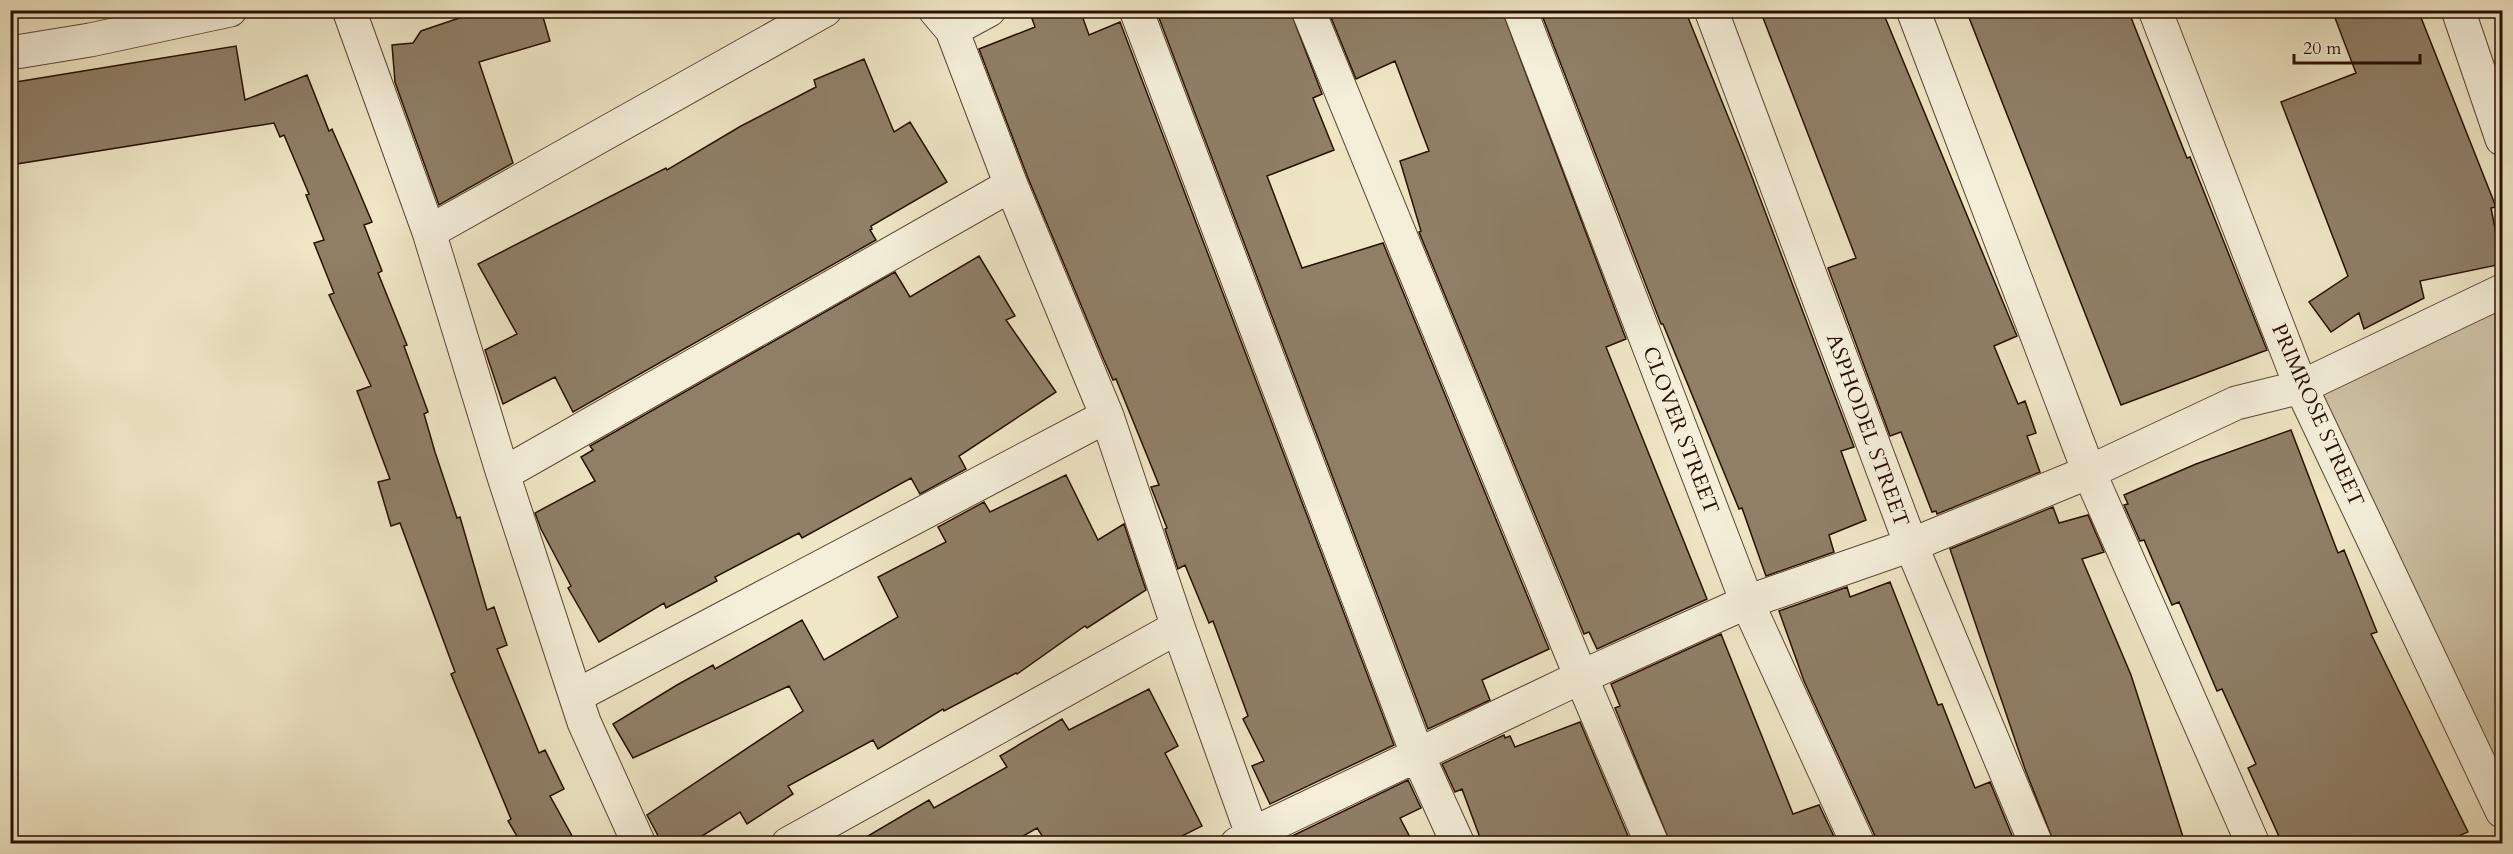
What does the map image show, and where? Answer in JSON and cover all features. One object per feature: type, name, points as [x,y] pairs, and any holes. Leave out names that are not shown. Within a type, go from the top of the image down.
[{"type":"street","points":[[10,53],[90,25],[230,10]]},
{"type":"street","points":[[349,10],[429,232],[503,474],[584,722],[639,843]]},
{"type":"street","points":[[429,232],[825,10]]},
{"type":"street","points":[[989,10],[943,20],[1107,416],[1178,627],[1244,839],[1581,677],[1747,602],[1911,545],[2089,472],[2236,403],[2301,387],[2502,291]]},
{"type":"street","points":[[1136,10],[1418,756],[1458,843]]},
{"type":"street","points":[[1308,10],[1581,677],[1652,843]]},
{"type":"street","name":"CLOVER STREET","points":[[1520,10],[1747,602],[1858,843]]},
{"type":"street","name":"ASPHODEL STREET","points":[[1712,10],[1911,545],[2037,843]]},
{"type":"street","points":[[1913,10],[2089,472],[2253,843]]},
{"type":"street","name":"PRIMROSE STREET","points":[[2155,10],[2301,387],[2502,811]]},
{"type":"street","points":[[2458,10],[2502,138]]},
{"type":"street","points":[[503,474],[1011,185]]},
{"type":"street","points":[[576,696],[1107,416]]},
{"type":"street","points":[[788,843],[1178,627]]},
{"type":"shaded area","points":[[2502,300],[2502,773],[2319,389]]},
{"type":"building","points":[[483,10],[541,10],[550,41],[479,62],[513,163],[439,205],[395,82],[392,45],[413,43],[421,31]]},
{"type":"building","points":[[1029,10],[1080,10],[1089,35],[1120,22],[1394,745],[1270,804],[1252,766],[1264,761],[1243,719],[1248,716],[1213,621],[1209,623],[1185,565],[1178,569],[1165,529],[1167,528],[1151,487],[1159,485],[1116,379],[1113,380],[1104,360],[1028,178],[979,49],[1035,27]]},
{"type":"building","points":[[1156,10],[1290,10],[1322,94],[1313,98],[1334,150],[1267,176],[1302,268],[1383,243],[1549,649],[1482,680],[1490,700],[1428,729]]},
{"type":"building","points":[[1328,10],[1502,10],[1626,339],[1606,347],[1707,599],[1597,649],[1589,632],[1584,634],[1419,232],[1421,231],[1400,161],[1429,151],[1395,61],[1356,79]]},
{"type":"building","points":[[1540,10],[1685,10],[1744,156],[1854,447],[1841,451],[1866,520],[1829,535],[1834,552],[1766,576],[1742,508],[1739,509],[1663,324],[1661,324]]},
{"type":"building","points":[[1760,10],[1882,10],[2017,336],[1994,346],[2018,404],[2025,401],[2036,433],[2027,436],[2040,472],[1937,514],[1936,511],[1932,512],[1901,432],[1890,436],[1828,268],[1856,258]]},
{"type":"building","points":[[1966,10],[2128,10],[2267,350],[2121,405]]},
{"type":"building","points":[[2332,10],[2418,10],[2496,207],[2491,208],[2502,264],[2420,281],[2424,298],[2364,329],[2359,313],[2331,332],[2309,302],[2348,276],[2281,102],[2356,73]]},
{"type":"building","points":[[236,46],[245,100],[307,75],[329,131],[332,129],[353,177],[372,222],[364,225],[382,271],[378,273],[407,345],[404,346],[428,412],[424,414],[435,452],[457,518],[460,517],[487,610],[494,607],[507,645],[497,649],[539,753],[545,750],[564,789],[550,796],[576,843],[521,843],[508,821],[511,819],[451,674],[455,672],[400,523],[391,526],[378,482],[390,479],[357,391],[371,386],[329,295],[334,293],[314,243],[324,240],[306,195],[309,194],[284,135],[280,137],[274,123],[10,165],[10,83]]},
{"type":"building","points":[[864,59],[894,132],[910,122],[947,182],[871,226],[870,230],[876,240],[573,412],[555,377],[503,404],[485,350],[517,334],[478,264],[666,168],[667,170],[741,126],[816,87],[814,80]]},
{"type":"building","points":[[979,256],[1015,316],[1006,320],[1056,392],[959,456],[966,469],[920,494],[911,478],[802,538],[799,533],[715,577],[717,581],[666,608],[664,603],[599,642],[568,588],[571,586],[535,513],[595,481],[581,457],[593,450],[590,446],[895,272],[910,297]]},
{"type":"building","points":[[2291,430],[2338,553],[2344,550],[2377,632],[2371,634],[2468,832],[2443,843],[2282,843],[2248,768],[2256,764],[2222,689],[2217,691],[2179,602],[2172,605],[2144,540],[2140,541],[2124,505],[2128,504],[2124,495],[2196,464]]},
{"type":"building","points":[[1066,475],[1098,540],[1124,524],[1146,590],[1087,628],[1085,626],[1017,674],[944,711],[943,709],[878,749],[873,740],[788,786],[793,794],[747,824],[740,812],[691,843],[662,843],[647,815],[803,711],[789,686],[633,758],[613,724],[713,665],[715,669],[802,620],[824,660],[898,617],[878,577],[946,542],[938,527],[984,502],[990,512]]},
{"type":"building","points":[[2053,507],[2059,523],[2088,515],[2104,552],[2082,559],[2131,675],[2185,843],[2054,843],[2025,769],[1950,549]]},
{"type":"building","points":[[1890,582],[1938,705],[1942,704],[1975,788],[1990,782],[2015,843],[1876,843],[1875,836],[1804,681],[1779,611],[1847,587],[1850,597]]},
{"type":"building","points":[[1721,634],[1793,814],[1819,805],[1837,843],[1670,843],[1615,708],[1620,706],[1611,684]]},
{"type":"building","points":[[1149,689],[1178,746],[1165,753],[1202,826],[1168,843],[1047,843],[1037,828],[1011,843],[856,843],[929,800],[934,808],[1007,767],[1000,756],[1062,719],[1069,730]]},
{"type":"building","points":[[1580,722],[1631,843],[1482,843],[1462,789],[1455,792],[1442,764],[1504,735],[1505,738],[1510,736],[1515,747]]},
{"type":"building","points":[[1408,780],[1421,808],[1400,818],[1413,843],[1294,843],[1290,837]]}]
